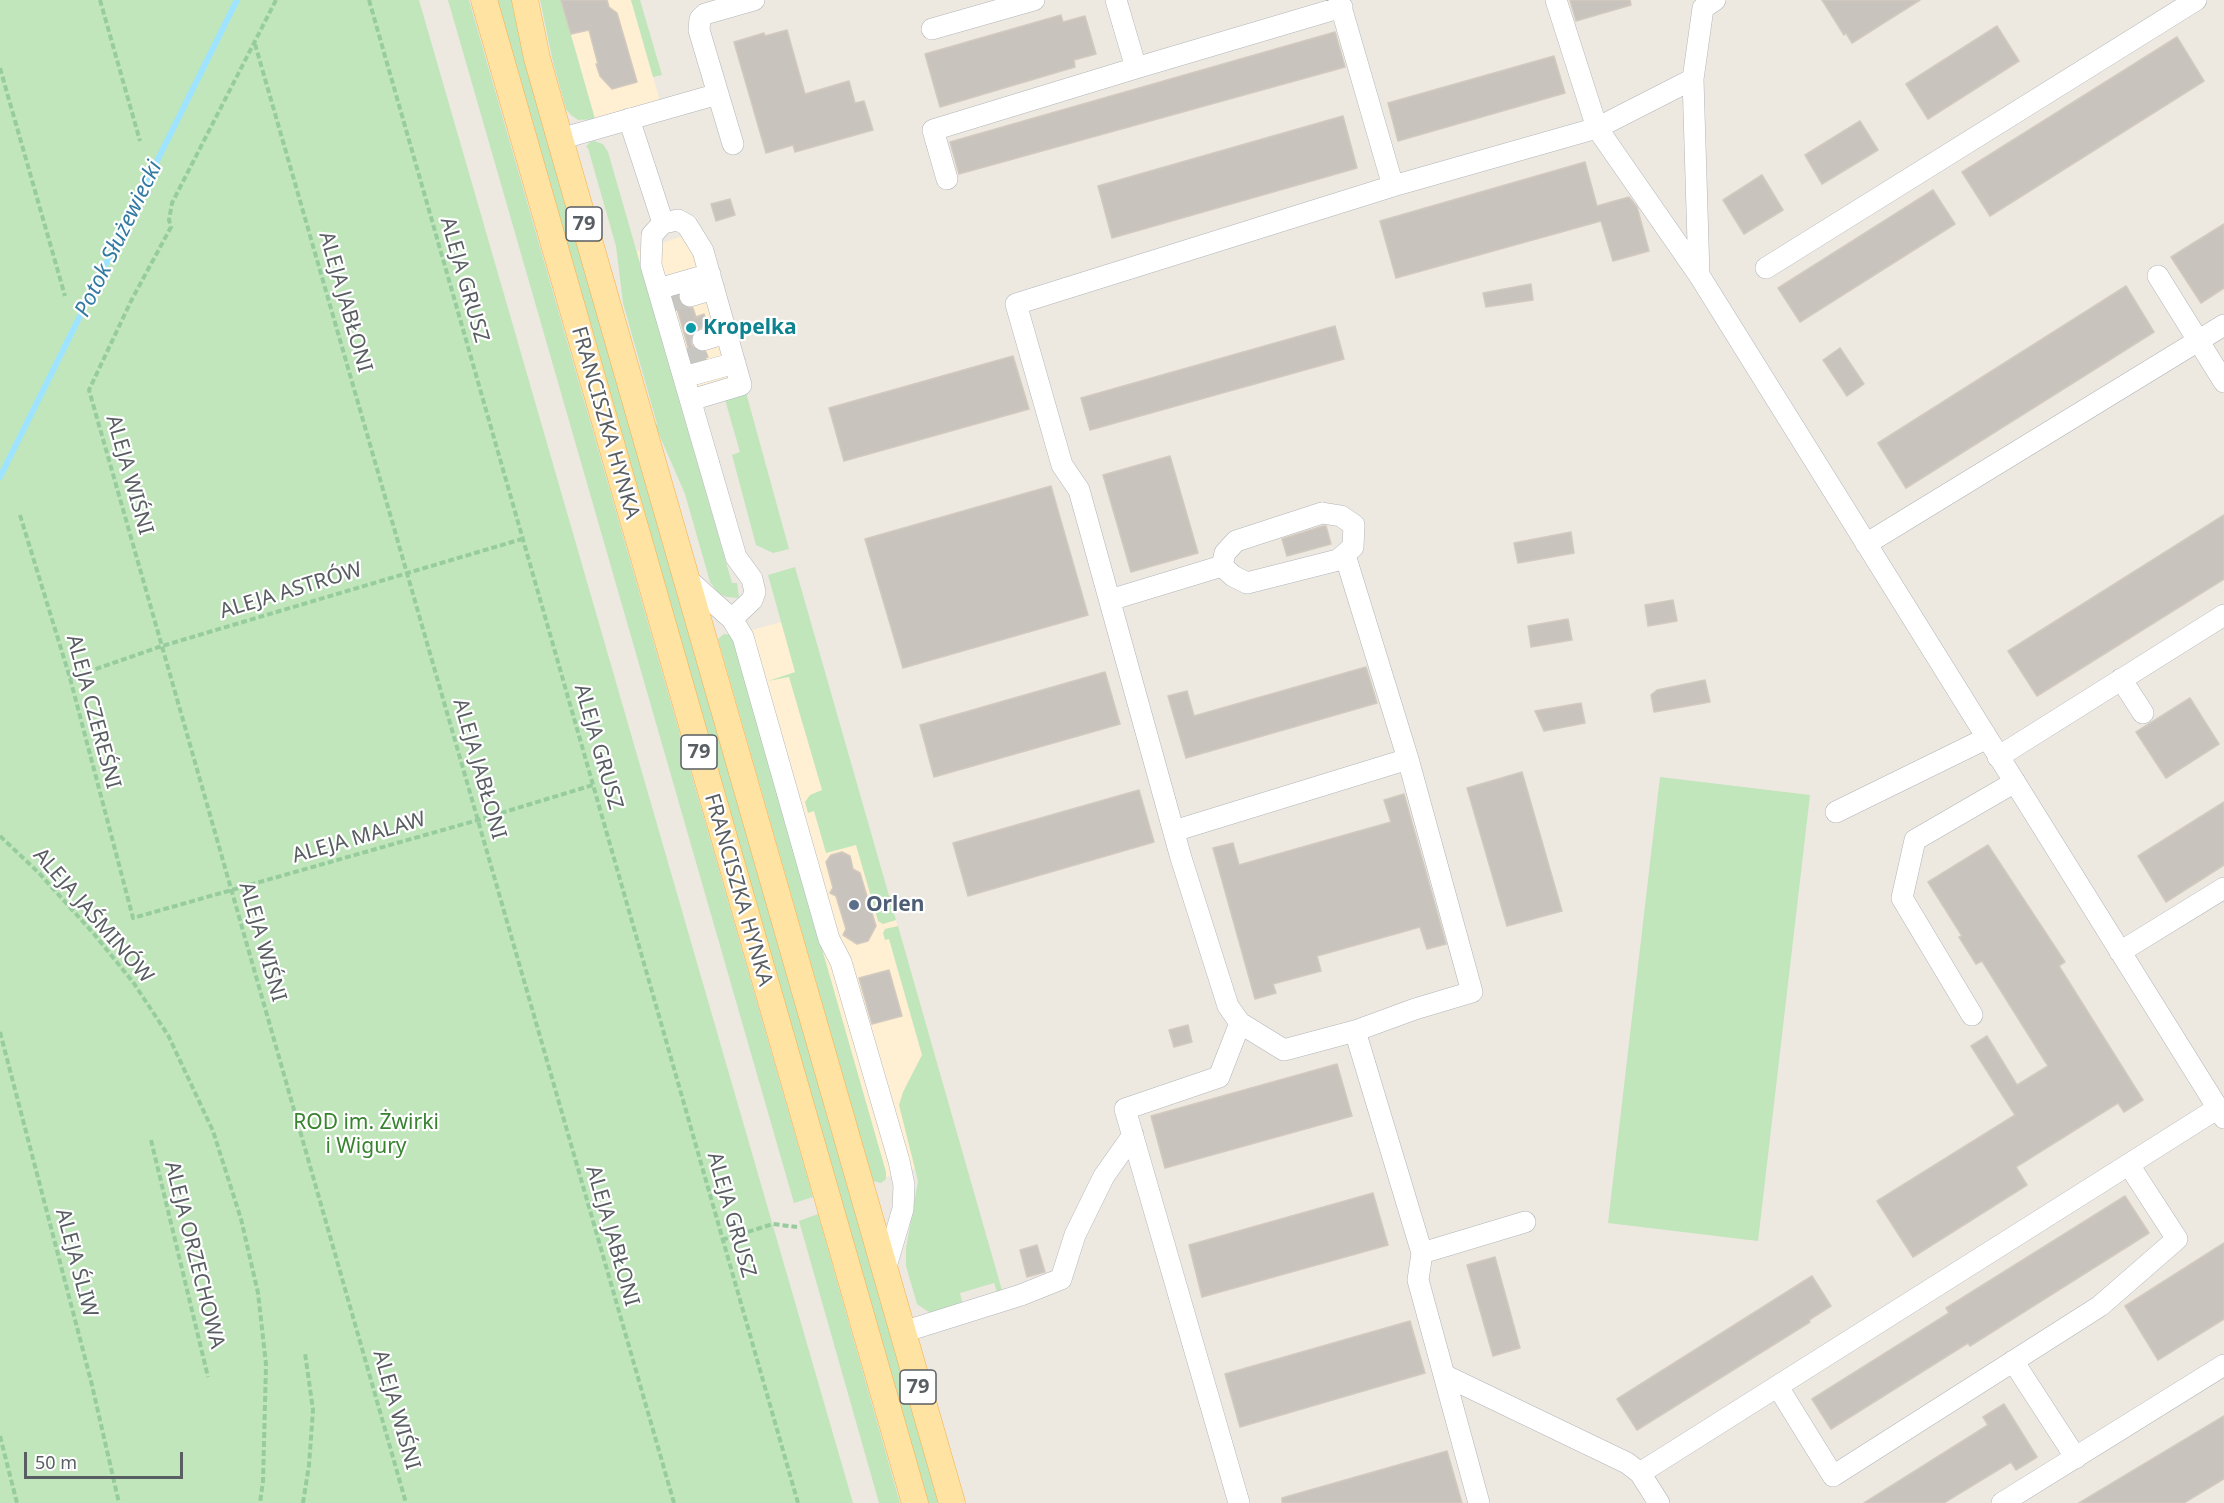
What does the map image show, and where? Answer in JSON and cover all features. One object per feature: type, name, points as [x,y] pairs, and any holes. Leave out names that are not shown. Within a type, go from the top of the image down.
[{"type":"main road","name":"FRANCISZKA HYNKA","points":[[484,0],[915,1503]]},
{"type":"main road","name":"FRANCISZKA HYNKA","points":[[525,0],[535,49],[560,139],[952,1503]]},
{"type":"lane","points":[[733,144],[699,30],[700,19],[705,14],[754,0]]},
{"type":"lane","points":[[932,29],[1034,0]]},
{"type":"lane","points":[[1116,0],[1136,68]]},
{"type":"lane","points":[[1556,0],[1597,128],[1699,275],[2221,1113],[2129,1165],[1640,1473]]},
{"type":"lane","points":[[1699,275],[1694,79],[1703,8],[1715,0]]},
{"type":"lane","points":[[1766,268],[2196,0]]},
{"type":"lane","points":[[947,179],[933,130],[1341,4],[1393,186]]},
{"type":"lane","points":[[1345,555],[1408,759],[1472,992],[1415,1009],[1355,1031],[1284,1050],[1240,1023],[1228,1006],[1174,831],[1079,490],[1062,465],[1016,304],[1393,186],[1597,128],[1694,79]]},
{"type":"lane","points":[[560,139],[718,94]]},
{"type":"lane","points":[[629,119],[663,223]]},
{"type":"lane","points":[[691,400],[741,385],[700,242],[687,225],[678,220],[663,223],[652,235],[651,265],[666,306],[691,400],[736,557],[752,579],[755,592],[752,600],[732,619]]},
{"type":"lane","points":[[2158,276],[2224,382]]},
{"type":"lane","points":[[692,303],[714,289]]},
{"type":"lane","points":[[666,306],[714,289]]},
{"type":"lane","points":[[1866,544],[2224,325]]},
{"type":"lane","points":[[705,347],[731,348]]},
{"type":"lane","points":[[681,359],[731,348]]},
{"type":"lane","points":[[1322,513],[1341,516],[1354,525],[1353,547],[1338,560],[1247,583],[1233,576],[1222,566],[1226,553],[1236,541],[1322,513]]},
{"type":"lane","points":[[1110,600],[1222,566]]},
{"type":"lane","points":[[686,578],[732,619],[743,637],[829,939],[841,962],[902,1174],[903,1209],[885,1270]]},
{"type":"lane","points":[[1998,757],[2224,615]]},
{"type":"lane","points":[[2121,680],[2144,713]]},
{"type":"lane","points":[[1836,812],[1987,738]]},
{"type":"lane","points":[[1174,831],[1408,759]]},
{"type":"lane","points":[[1972,1015],[1902,898],[1915,840],[2015,782]]},
{"type":"lane","points":[[2120,952],[2224,888]]},
{"type":"lane","points":[[1239,1503],[1125,1109],[1219,1077],[1240,1023]]},
{"type":"lane","points":[[1355,1031],[1422,1253],[1418,1280],[1479,1503]]},
{"type":"lane","points":[[903,1332],[1021,1296],[1061,1279],[1075,1235],[1104,1176],[1133,1135]]},
{"type":"lane","points":[[1778,1387],[1833,1476],[2100,1306],[2177,1239],[2129,1165]]},
{"type":"lane","points":[[1422,1253],[1525,1222]]},
{"type":"lane","points":[[2013,1361],[2076,1458]]},
{"type":"lane","points":[[2002,1503],[2224,1365]]},
{"type":"lane","points":[[1446,1376],[1627,1463],[1640,1473],[1659,1503]]},
{"type":"path","points":[[100,0],[140,141]]},
{"type":"path","points":[[255,43],[276,0]]},
{"type":"path","name":"ALEJA GRUSZ","points":[[369,0],[798,1503]]},
{"type":"path","name":"ALEJA WIŚNI","points":[[255,43],[172,203],[171,227],[130,301],[89,390],[406,1503]]},
{"type":"path","name":"ALEJA JABŁONI","points":[[255,43],[674,1503]]},
{"type":"path","points":[[0,68],[65,296]]},
{"type":"path","name":"ALEJA CZEREŚNI","points":[[20,515],[70,678],[133,918]]},
{"type":"path","name":"ALEJA ASTRÓW","points":[[70,678],[162,646],[522,538]]},
{"type":"path","name":"ALEJA MALAW","points":[[133,918],[593,785]]},
{"type":"path","name":"ALEJA JAŚMINÓW","points":[[0,836],[39,873],[94,934],[133,982],[168,1035],[213,1131],[241,1219],[258,1293],[266,1364],[263,1481],[260,1503]]},
{"type":"path","name":"ALEJA ŚLIW","points":[[0,1032],[92,1381],[119,1503]]},
{"type":"path","name":"ALEJA ORZECHOWA","points":[[151,1140],[208,1377]]},
{"type":"path","points":[[722,1240],[773,1224],[797,1227]]},
{"type":"path","points":[[303,1503],[309,1465],[313,1410],[305,1353]]},
{"type":"path","points":[[0,1436],[17,1503]]},
{"type":"shaded area","points":[[561,0],[631,0],[660,101],[595,119]]},
{"type":"shaded area","points":[[701,230],[745,389],[682,409],[635,252]]},
{"type":"shaded area","points":[[808,615],[963,1154],[873,1181],[718,639]]},
{"type":"green space","name":"ROD im. Żwirki i Wigury","points":[[0,0],[419,0],[853,1503],[0,1503]]},
{"type":"green space","points":[[448,0],[469,0],[813,1197],[794,1203]]},
{"type":"green space","points":[[497,0],[513,0],[939,1503],[928,1503]]},
{"type":"green space","points":[[540,0],[561,0],[595,119],[578,120],[566,109]]},
{"type":"green space","points":[[631,0],[640,0],[662,75],[653,77]]},
{"type":"green space","points":[[594,141],[603,144],[608,152],[732,583],[737,583],[739,598],[719,594],[710,582],[685,494],[655,425],[657,424],[623,303],[616,246],[586,147]]},
{"type":"green space","points":[[745,389],[789,549],[773,553],[756,545],[732,455],[740,452],[724,396]]},
{"type":"green space","points":[[795,567],[896,920],[883,924],[878,921],[856,845],[826,853],[814,811],[808,813],[805,802],[810,795],[822,790],[789,677],[768,681],[795,672],[768,575]]},
{"type":"green space","points":[[724,634],[732,635],[886,1172],[886,1179],[881,1183],[873,1181],[718,639]]},
{"type":"green space","points":[[1660,777],[1810,795],[1758,1241],[1608,1223]]},
{"type":"green space","points":[[898,926],[1003,1294],[998,1295],[994,1283],[960,1293],[963,1306],[932,1314],[917,1304],[906,1266],[906,1248],[918,1181],[899,1105],[922,1055],[889,939],[885,940],[883,933],[885,929]]},
{"type":"green space","points":[[818,1214],[900,1503],[879,1503],[799,1221]]},
{"type":"building","points":[[561,0],[607,0],[609,7],[617,13],[637,82],[612,89],[600,76],[589,30],[571,34]]},
{"type":"building","points":[[1570,0],[1630,0],[1631,5],[1576,21]]},
{"type":"building","points":[[1822,0],[1920,0],[1852,43],[1846,33],[1844,35]]},
{"type":"building","points":[[1061,15],[1063,22],[1085,16],[1096,54],[1074,60],[1075,67],[940,107],[925,54]]},
{"type":"building","points":[[1997,26],[2019,61],[1928,119],[1906,84]]},
{"type":"building","points":[[787,30],[805,94],[849,81],[855,103],[864,101],[873,130],[795,152],[793,145],[766,153],[734,42],[764,33],[765,36]]},
{"type":"building","points":[[1335,32],[1345,67],[959,174],[950,142]]},
{"type":"building","points":[[2177,37],[2204,81],[1990,216],[1962,172]]},
{"type":"building","points":[[1554,56],[1565,93],[1398,141],[1388,103]]},
{"type":"building","points":[[1343,116],[1357,168],[1112,238],[1098,186]]},
{"type":"building","points":[[1860,121],[1878,150],[1822,184],[1805,155]]},
{"type":"building","points":[[1585,162],[1597,206],[1629,197],[1637,207],[1649,251],[1613,261],[1601,221],[1396,278],[1380,221]]},
{"type":"building","points":[[1762,175],[1783,210],[1744,234],[1723,200]]},
{"type":"building","points":[[1933,190],[1955,224],[1800,322],[1778,288]]},
{"type":"building","points":[[730,199],[735,215],[716,221],[711,204]]},
{"type":"building","points":[[2224,224],[2224,288],[2201,303],[2171,257]]},
{"type":"building","points":[[1531,284],[1533,300],[1486,307],[1483,293]]},
{"type":"building","points":[[2126,286],[2154,332],[1906,488],[1878,443]]},
{"type":"building","points":[[678,297],[682,306],[693,308],[696,317],[704,314],[707,325],[693,332],[691,343],[695,350],[706,352],[708,357],[692,361],[674,298]]},
{"type":"building","points":[[1335,326],[1344,359],[1090,430],[1081,398]]},
{"type":"building","points":[[1840,348],[1864,384],[1847,396],[1823,360]]},
{"type":"building","points":[[1013,356],[1029,409],[844,461],[829,408]]},
{"type":"building","points":[[1170,456],[1198,553],[1131,572],[1103,475]]},
{"type":"building","points":[[1051,486],[1088,615],[903,668],[865,539]]},
{"type":"building","points":[[2224,515],[2224,579],[2037,696],[2008,651]]},
{"type":"building","points":[[1326,526],[1331,544],[1287,556],[1282,539]]},
{"type":"building","points":[[1571,532],[1574,553],[1518,563],[1514,543]]},
{"type":"building","points":[[1673,600],[1677,621],[1648,626],[1645,605]]},
{"type":"building","points":[[1568,619],[1572,640],[1531,647],[1528,626]]},
{"type":"building","points":[[1366,667],[1377,703],[1186,758],[1168,696],[1187,691],[1194,716]]},
{"type":"building","points":[[1105,672],[1120,724],[934,777],[920,725]]},
{"type":"building","points":[[1705,680],[1710,702],[1654,712],[1651,695],[1657,690]]},
{"type":"building","points":[[2190,698],[2219,744],[2166,778],[2136,732]]},
{"type":"building","points":[[1581,703],[1585,723],[1544,731],[1535,711]]},
{"type":"building","points":[[1522,772],[1562,911],[1507,926],[1467,788]]},
{"type":"building","points":[[1139,790],[1154,842],[968,896],[953,843]]},
{"type":"building","points":[[1404,794],[1446,944],[1427,949],[1420,927],[1317,956],[1321,971],[1273,984],[1276,993],[1255,999],[1213,848],[1233,843],[1239,865],[1391,822],[1384,800]]},
{"type":"building","points":[[2224,802],[2224,865],[2166,902],[2138,856]]},
{"type":"building","points":[[1988,845],[2065,962],[2059,966],[2143,1100],[2124,1112],[2118,1103],[2016,1167],[2027,1185],[1913,1257],[1877,1201],[2015,1115],[1971,1046],[1987,1036],[2017,1085],[2048,1066],[1982,961],[1976,964],[1959,937],[1962,936],[1928,882]]},
{"type":"building","name":"Orlen","points":[[842,852],[850,856],[853,869],[860,873],[876,926],[868,941],[857,944],[843,935],[846,929],[836,896],[830,893],[833,888],[826,862],[831,855]]},
{"type":"building","points":[[889,970],[902,1016],[872,1024],[859,978]]},
{"type":"building","points":[[1188,1025],[1192,1042],[1174,1047],[1169,1030]]},
{"type":"building","points":[[1337,1064],[1352,1116],[1165,1168],[1151,1116]]},
{"type":"building","points":[[1373,1193],[1388,1245],[1202,1297],[1189,1245]]},
{"type":"building","points":[[2125,1196],[2149,1233],[1970,1346],[1968,1343],[1831,1429],[1812,1399],[1949,1313],[1946,1308]]},
{"type":"building","points":[[2224,1243],[2224,1319],[2158,1360],[2125,1306]]},
{"type":"building","points":[[1037,1245],[1045,1272],[1027,1277],[1020,1250]]},
{"type":"building","points":[[1495,1257],[1520,1348],[1493,1356],[1467,1265]]},
{"type":"building","points":[[1812,1276],[1831,1306],[1809,1320],[1810,1322],[1637,1430],[1617,1399]]},
{"type":"building","points":[[1410,1321],[1425,1373],[1240,1427],[1225,1374]]},
{"type":"building","points":[[2004,1404],[2037,1457],[2016,1470],[2011,1462],[1944,1503],[1864,1503],[1988,1425],[1983,1417]]},
{"type":"building","points":[[2224,1416],[2224,1479],[2184,1503],[2079,1503]]},
{"type":"building","points":[[1447,1451],[1462,1503],[1282,1503],[1282,1498]]},
{"type":"waterway","name":"Potok Służewiecki","points":[[0,477],[237,0]]},
{"type":"tunnel","points":[[668,302],[690,296]]},
{"type":"tunnel","points":[[685,360],[707,354]]},
{"type":"place","name":"Kropelka","points":[[691,328]]},
{"type":"place","name":"Orlen","points":[[854,905]]}]
